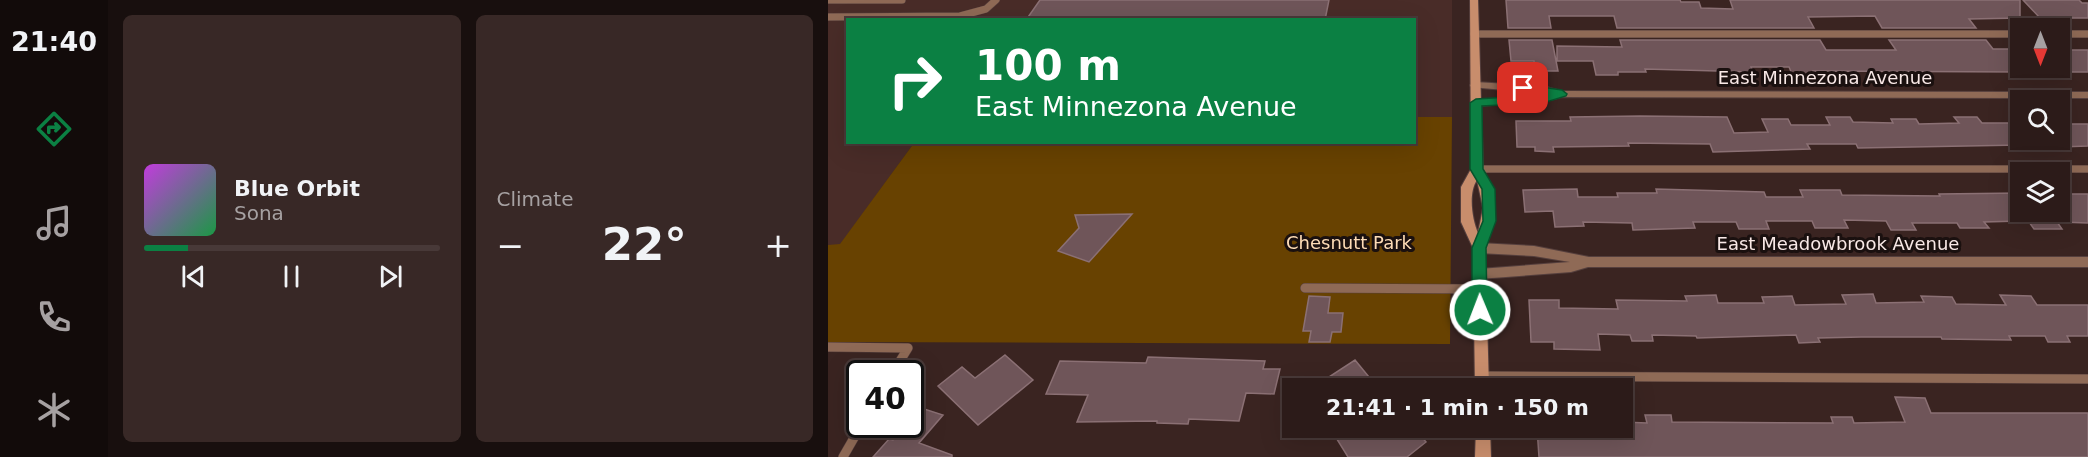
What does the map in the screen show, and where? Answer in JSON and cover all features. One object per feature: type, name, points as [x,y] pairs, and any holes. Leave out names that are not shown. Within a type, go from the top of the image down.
[{"type":"street","points":[[1474,0],[1477,169],[1488,189],[1489,221],[1479,248],[1482,378]]},
{"type":"street","name":"East Minnezona Avenue","points":[[1475,85],[1543,89],[1562,94],[2088,95]]},
{"type":"street","name":"East Minnezona Avenue","points":[[1476,103],[1543,99],[1562,94]]},
{"type":"street","points":[[1477,169],[1467,187],[1467,222],[1479,248]]},
{"type":"street","name":"East Meadowbrook Avenue","points":[[1479,248],[1569,255],[1589,262]]},
{"type":"street","name":"East Meadowbrook Avenue","points":[[1479,274],[1571,267],[1589,262],[2088,262]]},
{"type":"street","points":[[1483,438],[1483,457]]},
{"type":"lane","points":[[828,0],[902,0]]},
{"type":"lane","points":[[828,17],[960,16],[986,9],[996,0]]},
{"type":"lane","points":[[1474,34],[2010,34]]},
{"type":"lane","points":[[2070,34],[2088,34]]},
{"type":"lane","points":[[1477,169],[2088,169]]},
{"type":"lane","points":[[1305,288],[1479,288]]},
{"type":"lane","points":[[828,347],[908,348],[901,360]]},
{"type":"lane","points":[[1633,381],[2088,379]]},
{"type":"lane","points":[[843,457],[854,438]]},
{"type":"shaded area","points":[[828,0],[1452,0],[1452,117],[1416,117],[1416,18],[846,18],[846,144],[913,144],[840,245],[828,245]]},
{"type":"green space","name":"Chesnutt Park","points":[[1416,117],[1452,117],[1450,344],[828,342],[828,245],[840,244],[913,144],[1416,144]]},
{"type":"building","points":[[1040,0],[1329,0],[1325,18],[1027,18]]},
{"type":"building","points":[[1506,0],[1680,0],[1681,2],[1699,2],[1701,8],[1733,9],[1730,0],[2020,0],[2020,18],[1969,19],[1976,28],[1882,28],[1875,16],[1808,17],[1814,28],[1617,28],[1614,16],[1549,16],[1551,28],[1508,28]]},
{"type":"building","points":[[2023,0],[2079,0],[2082,3],[2088,3],[2088,18],[2040,18]]},
{"type":"building","points":[[1509,40],[1552,40],[1558,71],[1535,71],[1534,61],[1511,61]]},
{"type":"building","points":[[1620,40],[1820,40],[1826,50],[1896,50],[1889,40],[1986,40],[1993,49],[2010,49],[2010,72],[1813,71],[1814,74],[1792,74],[1789,67],[1751,67],[1753,72],[1645,69],[1646,72],[1596,75],[1593,61],[1557,61],[1557,46],[1622,47]]},
{"type":"building","points":[[2070,50],[2088,50],[2088,72],[2070,72]]},
{"type":"building","points":[[1570,117],[1727,117],[1734,133],[1768,132],[1762,119],[1788,119],[1791,125],[1830,125],[1826,117],[1850,117],[1853,122],[1893,123],[1891,119],[1916,119],[1919,124],[1959,123],[1954,117],[1977,117],[1982,123],[2010,123],[2010,145],[1858,148],[1856,144],[1807,144],[1810,149],[1713,152],[1710,144],[1628,143],[1629,146],[1553,147],[1554,152],[1535,151],[1535,147],[1517,147],[1516,121],[1571,121]]},
{"type":"building","points":[[2070,124],[2088,124],[2088,146],[2070,147]]},
{"type":"building","points":[[1577,189],[1578,197],[1618,197],[1617,193],[1657,193],[1656,189],[1764,192],[1766,197],[1803,197],[1800,190],[1840,190],[1842,195],[1940,196],[1939,194],[2010,193],[2010,221],[1984,222],[1989,228],[1960,228],[1957,223],[1912,223],[1916,230],[1891,230],[1886,221],[1844,220],[1848,228],[1815,228],[1812,221],[1766,221],[1769,229],[1739,229],[1736,222],[1693,222],[1695,228],[1633,230],[1632,223],[1583,222],[1584,226],[1555,227],[1553,211],[1525,212],[1523,190]]},
{"type":"building","points":[[2070,194],[2088,194],[2088,223],[2060,222],[2070,222]]},
{"type":"building","points":[[1132,214],[1089,262],[1058,251],[1079,228],[1075,215]]},
{"type":"building","points":[[2029,222],[2057,222],[2062,229],[2034,229]]},
{"type":"building","points":[[1873,294],[1876,303],[1924,302],[1921,296],[1952,297],[1956,304],[2006,305],[2000,295],[2031,296],[2037,305],[2088,305],[2088,336],[2067,336],[2070,342],[2048,342],[2045,336],[2009,336],[2011,340],[1861,337],[1818,338],[1820,342],[1799,343],[1796,335],[1697,338],[1696,336],[1652,335],[1653,341],[1632,341],[1630,335],[1598,334],[1600,350],[1554,349],[1554,342],[1531,342],[1529,300],[1559,300],[1559,308],[1618,309],[1616,300],[1687,301],[1685,296],[1716,295],[1718,303],[1764,303],[1762,297],[1792,296],[1795,305],[1846,304],[1842,295]]},
{"type":"building","points":[[1309,296],[1330,297],[1328,313],[1343,313],[1341,332],[1332,332],[1330,342],[1309,342],[1311,331],[1303,331]]},
{"type":"building","points":[[1005,355],[1033,380],[978,425],[938,386],[962,367],[975,378]]},
{"type":"building","points":[[1148,357],[1265,361],[1263,369],[1280,369],[1274,394],[1246,393],[1239,421],[1189,419],[1188,424],[1157,423],[1157,421],[1077,422],[1088,395],[1046,394],[1060,361],[1146,363]]},
{"type":"building","points":[[1355,360],[1370,378],[1327,378]]},
{"type":"building","points":[[1895,397],[1925,398],[1931,413],[2088,413],[2088,457],[1539,457],[1538,438],[1633,438],[1633,422],[1647,423],[1645,415],[1671,415],[1672,422],[1833,423],[1831,417],[1852,417],[1854,423],[1905,422]]},
{"type":"building","points":[[924,409],[943,415],[924,437]]},
{"type":"building","points":[[895,438],[923,438],[919,443],[952,455],[952,457],[873,457],[889,439]]},
{"type":"building","points":[[1336,438],[1423,438],[1426,442],[1407,457],[1348,457]]},
{"type":"route","points":[[1480,310],[1479,248],[1489,221],[1488,189],[1477,169],[1476,103],[1543,99],[1562,94],[1543,89],[1523,88]]}]
